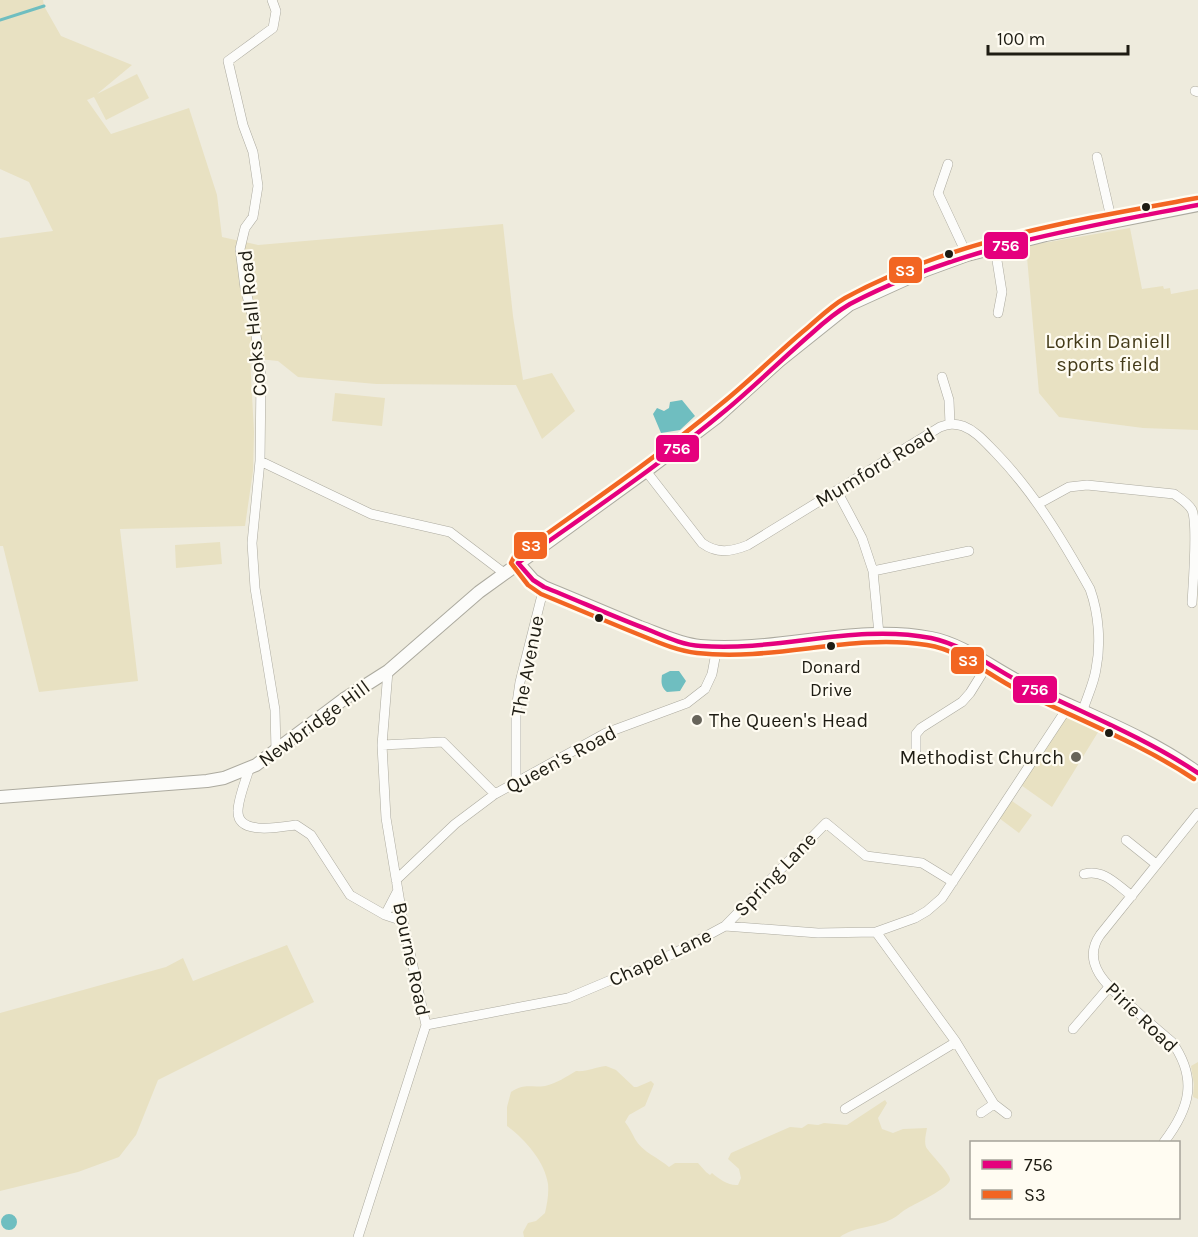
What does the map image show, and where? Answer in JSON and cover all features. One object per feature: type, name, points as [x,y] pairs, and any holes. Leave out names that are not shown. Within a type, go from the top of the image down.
[{"type":"street","name":"Cooks Hall Road","points":[[272,0],[276,11],[273,28],[228,61],[243,125],[253,152],[258,186],[253,217],[245,228],[240,249],[244,288],[255,326],[261,377],[260,461],[252,543],[255,588],[275,710],[276,751]]},
{"type":"street","points":[[1097,157],[1112,222]]},
{"type":"street","points":[[948,164],[938,193],[967,255]]},
{"type":"street","name":"Newbridge Hill","points":[[0,797],[207,781],[249,769],[345,699],[388,671],[504,573],[716,418],[779,361],[849,305],[926,270],[967,255],[1046,235],[1198,205]]},
{"type":"street","points":[[995,248],[1002,292],[999,313]]},
{"type":"street","points":[[942,377],[949,400],[950,424]]},
{"type":"street","name":"Mumford Road","points":[[646,471],[702,543],[708,548],[734,551],[748,545],[940,427],[950,424],[962,425],[981,438],[1004,461],[1038,504],[1090,589],[1095,603],[1098,644],[1096,669],[1083,710]]},
{"type":"street","points":[[260,461],[370,514],[450,532],[504,573]]},
{"type":"street","points":[[1038,504],[1069,487],[1087,485],[1174,494],[1185,501],[1192,510],[1195,524],[1192,603]]},
{"type":"street","points":[[837,491],[862,538],[873,571],[879,634]]},
{"type":"street","points":[[873,571],[969,551]]},
{"type":"street","points":[[518,563],[533,580],[543,587],[670,639],[697,646],[749,647],[879,634],[906,634],[933,638],[954,646],[1020,682],[1163,749],[1198,773]]},
{"type":"street","name":"The Avenue","points":[[516,782],[516,710],[520,682],[543,587]]},
{"type":"street","name":"Queen's Road","points":[[385,915],[397,885],[455,824],[495,794],[606,733],[687,703],[705,689],[712,674],[717,647]]},
{"type":"street","points":[[916,750],[916,734],[921,728],[962,702],[988,664]]},
{"type":"street","name":"Bourne Road","points":[[358,1237],[426,1025],[403,921],[386,818],[382,745],[388,671]]},
{"type":"street","name":"Chapel Lane","points":[[426,1025],[568,998],[675,953],[725,926],[818,933],[876,932],[915,918],[942,898],[1070,704]]},
{"type":"street","points":[[382,745],[443,742],[495,794]]},
{"type":"street","points":[[249,769],[237,811],[240,820],[250,826],[267,829],[296,825],[311,835],[350,895],[385,915],[403,921]]},
{"type":"street","name":"Pirie Road","points":[[1165,1141],[1175,1128],[1186,1104],[1190,1083],[1186,1065],[1172,1042],[1109,987],[1097,970],[1093,951],[1096,941],[1198,813]]},
{"type":"street","name":"Spring Lane","points":[[725,926],[826,823],[866,856],[922,863],[953,882]]},
{"type":"street","points":[[1126,840],[1156,864]]},
{"type":"street","points":[[1084,873],[1094,872],[1104,875],[1132,896]]},
{"type":"street","points":[[876,932],[956,1042],[994,1104],[1007,1114]]},
{"type":"street","points":[[1073,1029],[1109,987]]},
{"type":"street","points":[[844,1109],[956,1042]]},
{"type":"street","points":[[981,1113],[994,1104]]},
{"type":"green space","points":[[0,0],[43,0],[61,36],[132,65],[97,94],[137,74],[149,98],[106,120],[94,97],[87,100],[111,134],[189,108],[217,195],[222,237],[258,245],[503,224],[523,380],[552,373],[575,411],[542,439],[516,385],[376,384],[298,377],[278,361],[250,358],[254,432],[253,471],[245,526],[120,529],[138,681],[39,692],[3,546],[0,546],[0,238],[53,231],[29,182],[0,169]]},
{"type":"green space","name":"Lorkin Daniell sports field","points":[[1130,228],[1142,289],[1163,286],[1164,289],[1170,288],[1171,294],[1198,289],[1198,430],[1143,428],[1059,417],[1039,393],[1026,246]]},
{"type":"green space","points":[[335,393],[385,398],[382,426],[332,421]]},
{"type":"green space","points":[[220,542],[222,564],[176,568],[175,545]]},
{"type":"green space","points":[[1069,709],[1100,729],[1052,807],[1021,785]]},
{"type":"green space","points":[[1012,801],[1032,815],[1019,833],[999,818]]},
{"type":"green space","points":[[287,945],[314,1002],[158,1080],[136,1135],[119,1157],[78,1172],[0,1191],[0,1013],[166,967],[183,958],[193,981]]},
{"type":"green space","points":[[1198,1062],[1198,1099],[1193,1097],[1194,1084],[1191,1066]]},
{"type":"green space","points":[[606,1066],[616,1070],[634,1087],[651,1081],[654,1084],[645,1106],[629,1115],[625,1122],[638,1144],[669,1167],[675,1163],[698,1163],[710,1175],[712,1173],[721,1180],[738,1185],[741,1178],[739,1169],[728,1159],[731,1153],[790,1127],[802,1128],[808,1124],[824,1123],[847,1125],[885,1100],[887,1103],[878,1118],[882,1129],[893,1133],[903,1129],[927,1128],[926,1147],[950,1180],[938,1191],[892,1219],[846,1233],[840,1237],[524,1237],[523,1232],[528,1223],[536,1221],[545,1213],[548,1184],[538,1159],[521,1137],[507,1126],[507,1107],[511,1092],[524,1087],[545,1086],[576,1071]]},
{"type":"water","points":[[682,400],[695,416],[680,430],[661,433],[653,414],[657,408],[664,411],[669,408],[670,402]]},
{"type":"water","points":[[670,671],[679,671],[686,681],[680,691],[667,692],[663,686],[662,675]]},
{"type":"water","points":[[9,1214],[15,1216],[17,1222],[15,1228],[9,1230],[3,1228],[1,1222],[3,1216]]},
{"type":"waterway","points":[[0,20],[44,6]]},
{"type":"transit line","name":"S3","points":[[1194,779],[1151,754],[1016,689],[962,657],[939,648],[898,642],[869,642],[755,654],[726,655],[690,652],[658,642],[541,594],[528,585],[511,563],[514,557],[671,444],[743,386],[825,312],[845,298],[886,278],[972,246],[1062,224],[1197,198]]},
{"type":"transit line","name":"756","points":[[518,563],[676,450],[737,401],[825,322],[850,304],[891,284],[976,254],[1065,231],[1198,205]]},
{"type":"transit line","name":"756","points":[[518,563],[533,580],[544,587],[668,638],[694,645],[730,647],[874,634],[902,634],[943,641],[966,651],[1020,682],[1133,736],[1198,773]]},
{"type":"place","name":"Donard Drive","points":[[831,646]]},
{"type":"place","name":"The Queen's Head","points":[[697,720]]},
{"type":"place","name":"Methodist Church","points":[[1076,757]]}]
